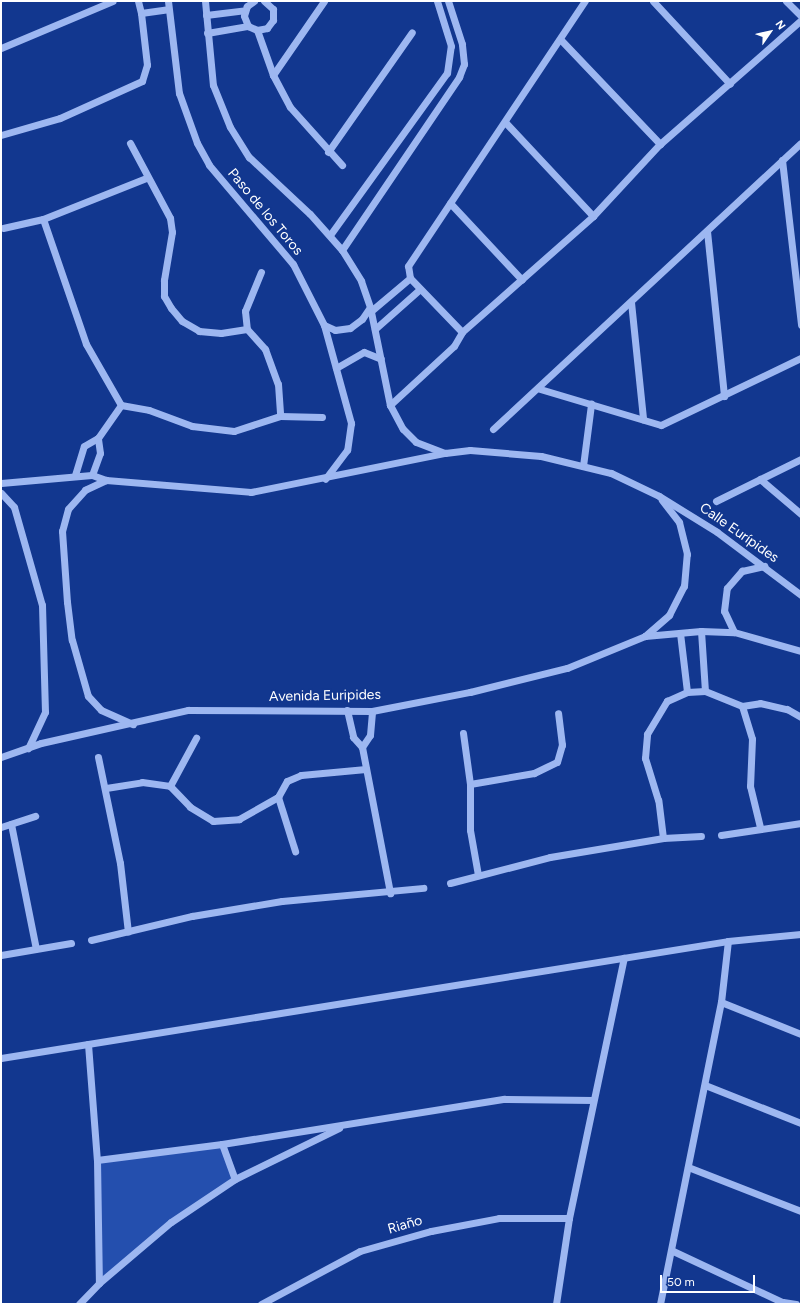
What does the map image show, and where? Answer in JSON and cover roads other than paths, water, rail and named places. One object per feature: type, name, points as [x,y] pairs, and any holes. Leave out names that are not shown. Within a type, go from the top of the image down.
[{"type":"street","points":[[1,48],[113,1]]},
{"type":"street","points":[[1,135],[60,118],[142,80],[147,65],[141,12],[138,1]]},
{"type":"street","name":"Paso de los Toros","points":[[168,1],[179,93],[197,143],[209,165],[293,264],[324,325],[351,423],[351,436],[347,450],[325,479]]},
{"type":"street","points":[[205,1],[213,85],[230,127],[249,157],[330,235],[342,250],[361,281],[370,309],[390,405],[403,429],[416,442],[445,453]]},
{"type":"street","points":[[206,15],[244,10],[254,1]]},
{"type":"street","points":[[207,33],[248,26],[257,30],[267,28],[274,20],[273,9],[264,1]]},
{"type":"street","points":[[273,75],[324,1]]},
{"type":"street","points":[[330,235],[446,73],[451,46],[437,1]]},
{"type":"street","points":[[342,250],[459,77],[464,64],[462,44],[448,1]]},
{"type":"street","points":[[462,332],[410,278],[408,266],[561,40],[585,1]]},
{"type":"street","points":[[654,1],[730,84]]},
{"type":"street","points":[[786,1],[801,16]]},
{"type":"street","points":[[141,12],[168,9]]},
{"type":"street","points":[[244,10],[248,26]]},
{"type":"street","points":[[390,405],[454,346],[462,332],[594,216],[660,144],[801,20]]},
{"type":"street","points":[[257,30],[273,75],[290,107],[328,152],[342,165]]},
{"type":"street","points":[[328,152],[412,32]]},
{"type":"street","points":[[561,40],[660,144]]},
{"type":"street","points":[[505,122],[594,216]]},
{"type":"street","points":[[130,143],[146,178],[170,218],[172,232],[164,280],[164,296],[171,308],[182,321],[199,330],[221,333],[247,330]]},
{"type":"street","points":[[493,429],[540,389],[801,143]]},
{"type":"street","points":[[782,160],[801,325]]},
{"type":"street","points":[[3,228],[43,219],[146,178]]},
{"type":"street","points":[[450,203],[522,280]]},
{"type":"street","points":[[43,219],[86,344],[121,406]]},
{"type":"street","points":[[708,231],[724,396]]},
{"type":"street","points":[[262,272],[245,311],[247,330],[265,349],[278,384],[280,416]]},
{"type":"street","points":[[324,325],[335,330],[350,328],[362,320],[370,309],[410,278]]},
{"type":"street","points":[[375,329],[420,289]]},
{"type":"street","points":[[631,302],[643,419]]},
{"type":"street","points":[[336,368],[364,352],[381,359]]},
{"type":"street","points":[[540,389],[661,425],[801,358]]},
{"type":"street","points":[[583,466],[591,404]]},
{"type":"street","points":[[121,406],[149,410],[192,426],[234,430],[280,416],[322,417]]},
{"type":"street","points":[[76,475],[84,446],[98,438],[121,406]]},
{"type":"street","points":[[92,475],[100,453],[98,438]]},
{"type":"street","name":"Calle Eurípides","points":[[106,480],[251,492],[325,479],[445,453],[470,450],[541,456],[611,473],[659,496],[764,566],[801,595]]},
{"type":"street","points":[[716,501],[801,459]]},
{"type":"street","points":[[1,483],[76,475],[92,475],[106,480]]},
{"type":"street","points":[[760,479],[801,514]]},
{"type":"street","points":[[106,480],[84,490],[68,509],[62,531],[67,602],[72,640],[88,696],[101,710],[133,724]]},
{"type":"street","points":[[1,493],[14,507],[44,618],[45,712],[28,748]]},
{"type":"street","points":[[645,636],[670,615],[684,586],[688,554],[679,522],[659,496]]},
{"type":"street","points":[[734,632],[724,611],[727,588],[742,571],[764,566]]},
{"type":"street","points":[[645,636],[701,631],[734,632],[801,650]]},
{"type":"street","points":[[701,631],[705,691]]},
{"type":"street","points":[[680,633],[686,692]]},
{"type":"street","name":"Avenida Euripides","points":[[1,757],[28,748],[188,710],[372,711],[470,692],[567,668],[645,636]]},
{"type":"street","points":[[663,838],[658,800],[645,758],[647,734],[667,702],[686,692],[705,691],[742,706],[760,702],[787,709],[801,717]]},
{"type":"street","points":[[742,706],[752,739],[750,786],[760,827]]},
{"type":"street","points":[[347,710],[353,737],[362,747],[390,893]]},
{"type":"street","points":[[362,747],[370,735],[372,711]]},
{"type":"street","points":[[470,784],[534,773],[558,762],[562,745],[558,713]]},
{"type":"street","points":[[463,733],[470,784],[470,830],[478,875]]},
{"type":"street","points":[[170,786],[196,738]]},
{"type":"street","points":[[98,757],[106,788],[120,863],[128,932]]},
{"type":"street","points":[[106,788],[142,782],[170,786],[190,807],[213,821],[239,819],[278,797],[287,781],[301,775],[366,769]]},
{"type":"street","points":[[278,797],[295,851]]},
{"type":"street","points":[[1,827],[35,816]]},
{"type":"street","points":[[721,835],[760,827],[801,823]]},
{"type":"street","points":[[11,824],[36,949]]},
{"type":"street","points":[[450,883],[550,857],[663,838],[701,836]]},
{"type":"street","points":[[91,940],[192,916],[282,901],[390,893],[423,888]]},
{"type":"street","points":[[1,1058],[728,941],[800,935]]},
{"type":"street","points":[[660,1304],[673,1251],[721,1002],[728,941]]},
{"type":"street","points":[[1,955],[71,944]]},
{"type":"street","points":[[556,1304],[570,1218],[593,1100],[624,958]]},
{"type":"street","points":[[721,1002],[801,1034]]},
{"type":"street","points":[[88,1044],[97,1160],[99,1283]]},
{"type":"street","points":[[705,1085],[801,1123]]},
{"type":"street","points":[[97,1160],[222,1144],[346,1125],[425,1109],[504,1099],[593,1100]]},
{"type":"street","points":[[79,1304],[99,1283],[171,1222],[235,1179],[346,1125]]},
{"type":"street","points":[[222,1144],[235,1179]]},
{"type":"street","points":[[688,1167],[801,1211]]},
{"type":"street","name":"Riaño","points":[[261,1304],[360,1251],[431,1231],[499,1218],[570,1218]]},
{"type":"street","points":[[673,1251],[784,1303],[796,1304]]}]
